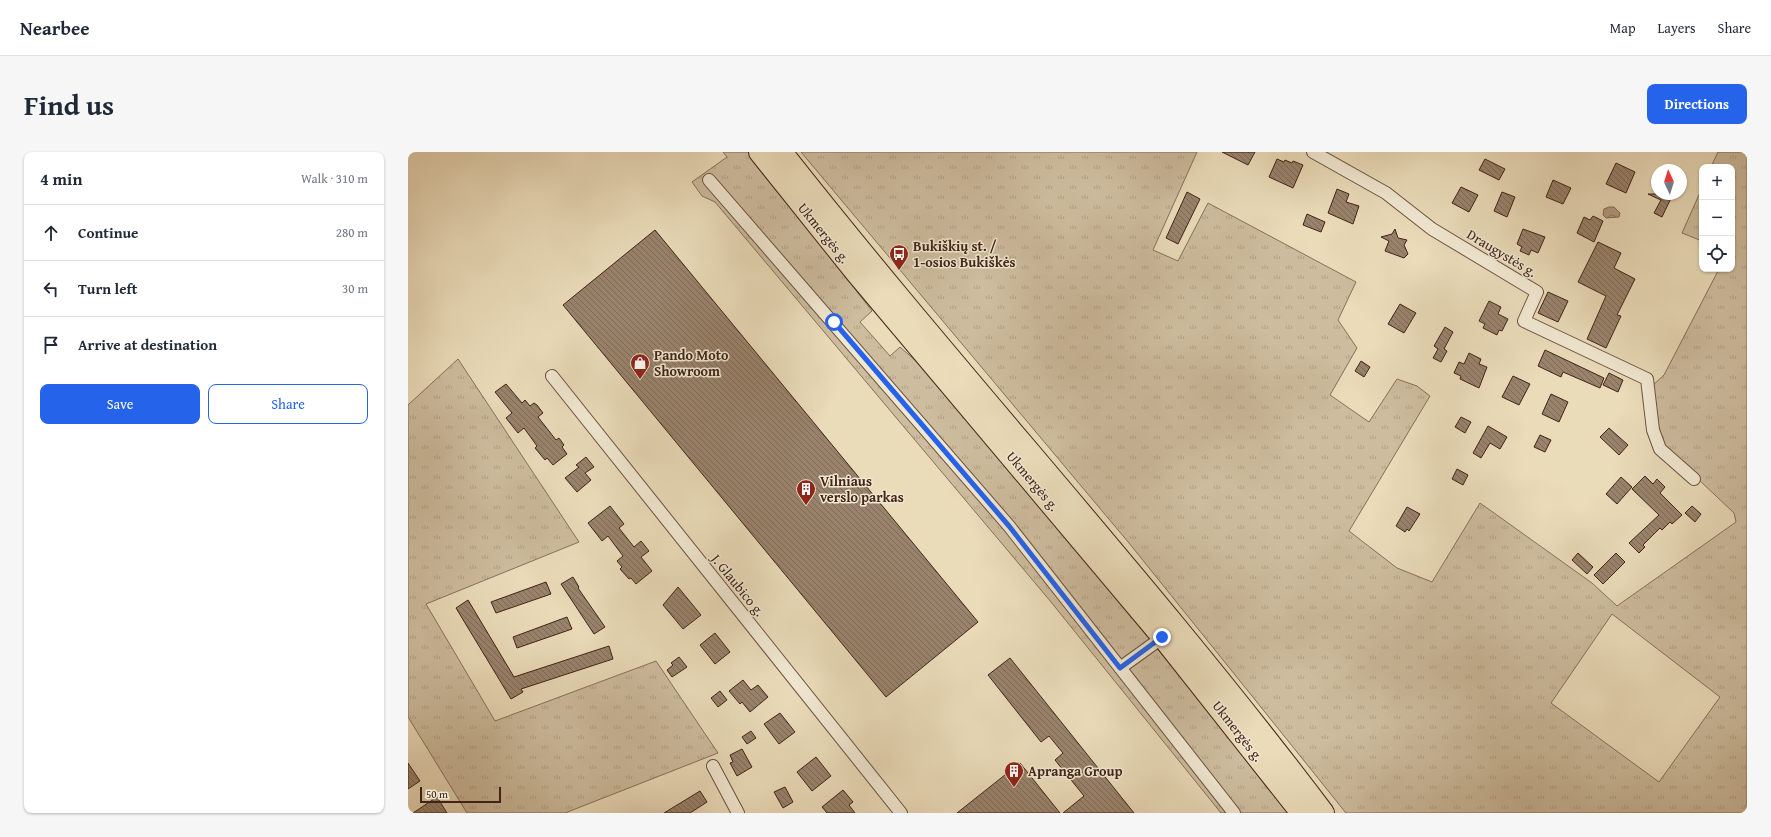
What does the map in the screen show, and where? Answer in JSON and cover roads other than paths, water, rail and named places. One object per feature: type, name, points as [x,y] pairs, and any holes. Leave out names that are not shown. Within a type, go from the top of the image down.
[{"type":"highway","name":"Ukmergės g.","points":[[760,152],[856,272],[1162,637],[1302,813]]},
{"type":"highway","name":"Ukmergės g.","points":[[781,152],[861,252],[1147,592],[1323,813]]},
{"type":"street","name":"Draugystės g.","points":[[1313,152],[1386,193],[1432,229],[1537,292],[1524,321],[1647,379],[1653,430],[1660,449],[1694,480]]},
{"type":"street","points":[[709,180],[1004,520],[1234,813]]},
{"type":"street","name":"J. Glaubico g.","points":[[552,376],[901,813]]},
{"type":"street","points":[[1120,668],[1162,637]]},
{"type":"street","points":[[713,766],[738,813]]},
{"type":"water","points":[[1614,207],[1620,213],[1619,217],[1606,218],[1603,215],[1604,209]]},
{"type":"place","name":"Bukiškių st. / 1-osios Bukiškės","points":[[899,271]]},
{"type":"place","name":"Pando Moto Showroom","points":[[640,380]]},
{"type":"place","name":"Vilniaus verslo parkas","points":[[806,506]]},
{"type":"place","name":"Apranga Group","points":[[1014,788]]}]
